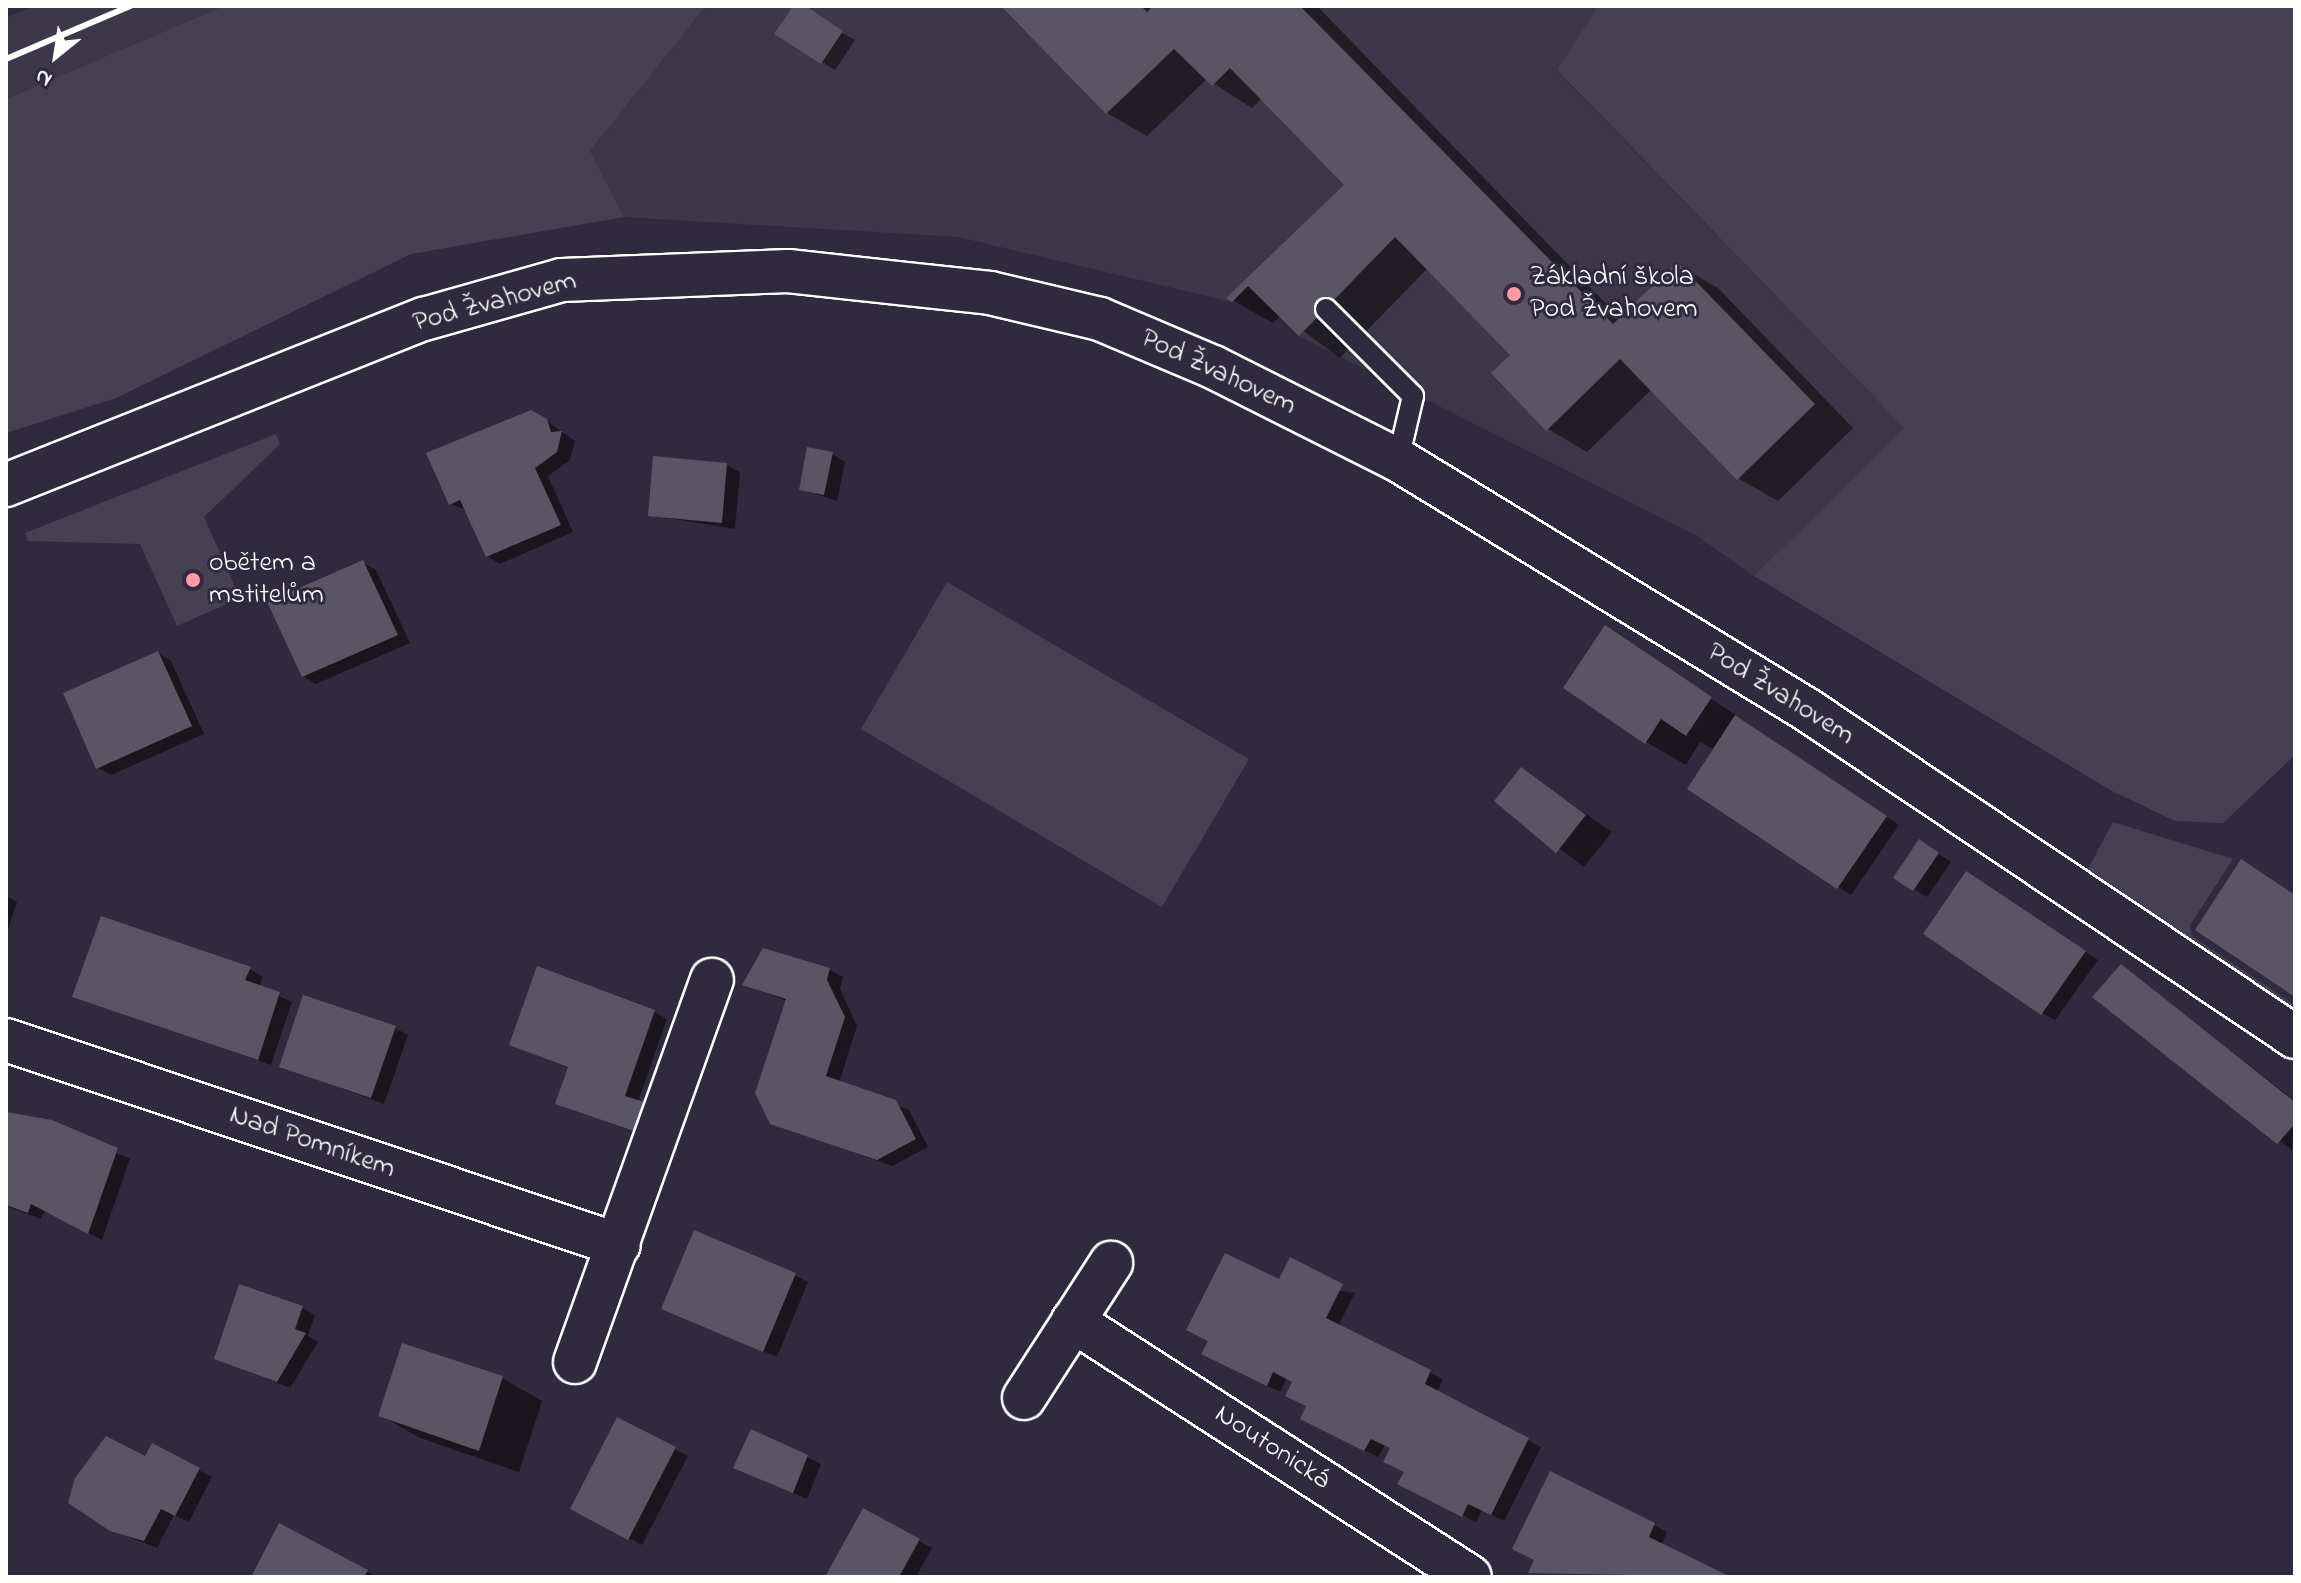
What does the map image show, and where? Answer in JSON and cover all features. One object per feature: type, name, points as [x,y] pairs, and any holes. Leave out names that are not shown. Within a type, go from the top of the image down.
[{"type":"street","name":"Pod Žvahovem","points":[[6,485],[424,319],[562,280],[693,270],[897,278],[1100,319],[1213,367],[1398,460],[1809,711],[2295,1037]]},
{"type":"street","points":[[575,1362],[712,980]]},
{"type":"street","name":"Nad Pomníkem","points":[[6,1040],[619,1245]]},
{"type":"street","points":[[1024,1398],[1111,1263]]},
{"type":"street","name":"Noutonická","points":[[1073,1321],[1470,1577]]},
{"type":"lane","points":[[1326,309],[1413,396],[1398,460]]},
{"type":"shaded area","points":[[34,6],[224,6],[6,99],[6,18]]},
{"type":"shaded area","points":[[224,6],[706,6],[590,151],[624,217],[411,254],[116,398],[6,433],[6,99]]},
{"type":"shaded area","name":"Základní škola Pod Žvahovem","points":[[706,6],[1598,6],[1557,71],[1904,428],[1754,576],[1696,535],[1299,336],[1249,286],[1232,302],[958,237],[624,217],[590,151]]},
{"type":"shaded area","points":[[1598,6],[2295,6],[2295,755],[2223,823],[2175,821],[2112,791],[1754,576],[1904,428],[1557,70]]},
{"type":"shaded area","points":[[276,434],[280,444],[204,517],[240,598],[177,626],[140,544],[28,541],[25,533]]},
{"type":"shaded area","points":[[947,582],[1249,759],[1162,907],[861,729]]},
{"type":"shaded area","points":[[2113,822],[2233,859],[2190,925],[2192,936],[2295,1005],[2295,1017],[2079,886]]},
{"type":"building","points":[[793,6],[806,6],[843,31],[821,64],[774,34]]},
{"type":"building","points":[[1001,6],[1141,6],[1147,12],[1153,6],[1300,6],[1613,324],[1677,262],[1815,404],[1737,480],[1620,359],[1546,431],[1491,373],[1510,355],[1395,237],[1299,336],[1248,286],[1232,302],[1226,298],[1344,185],[1230,68],[1212,86],[1174,49],[1106,114]]},
{"type":"building","points":[[531,410],[547,419],[551,432],[562,431],[557,452],[535,468],[561,525],[486,557],[460,500],[449,505],[426,453]]},
{"type":"building","points":[[807,447],[833,452],[824,495],[799,490]]},
{"type":"building","points":[[653,456],[727,463],[722,523],[648,516]]},
{"type":"building","points":[[363,560],[398,635],[302,677],[267,602]]},
{"type":"building","points":[[1605,625],[1712,697],[1686,736],[1661,719],[1645,744],[1563,688]]},
{"type":"building","points":[[158,651],[192,726],[96,769],[63,693]]},
{"type":"building","points":[[1735,715],[1887,816],[1837,889],[1687,789]]},
{"type":"building","points":[[1521,767],[1586,815],[1556,853],[1494,801]]},
{"type":"building","points":[[1919,839],[1939,853],[1913,891],[1893,878]]},
{"type":"building","points":[[2241,859],[2295,895],[2295,997],[2195,930]]},
{"type":"building","points":[[1966,871],[2086,951],[2041,1015],[1923,934]]},
{"type":"building","points":[[101,916],[251,967],[245,980],[280,992],[258,1060],[72,997]]},
{"type":"building","points":[[763,948],[830,968],[827,980],[845,1017],[826,1076],[896,1100],[916,1139],[877,1160],[770,1124],[755,1093],[786,999],[742,985]]},
{"type":"building","points":[[2121,964],[2295,1102],[2295,1124],[2277,1144],[2092,997]]},
{"type":"building","points":[[537,966],[655,1010],[625,1096],[644,1102],[634,1131],[555,1104],[568,1067],[509,1045]]},
{"type":"building","points":[[303,995],[396,1026],[371,1098],[279,1067]]},
{"type":"building","points":[[6,1112],[52,1120],[118,1148],[88,1234],[31,1204],[28,1213],[6,1205]]},
{"type":"building","points":[[694,1230],[796,1273],[763,1352],[661,1309]]},
{"type":"building","points":[[1225,1253],[1279,1279],[1290,1257],[1343,1284],[1326,1318],[1431,1370],[1425,1384],[1529,1438],[1491,1515],[1468,1504],[1462,1517],[1397,1484],[1404,1472],[1383,1462],[1390,1448],[1371,1439],[1364,1451],[1300,1419],[1306,1406],[1285,1396],[1292,1382],[1273,1372],[1267,1386],[1201,1354],[1208,1341],[1186,1330]]},
{"type":"building","points":[[239,1284],[303,1306],[295,1329],[306,1333],[277,1382],[214,1359]]},
{"type":"building","points":[[402,1343],[503,1376],[479,1451],[378,1416]]},
{"type":"building","points":[[617,1417],[676,1447],[628,1540],[570,1509]]},
{"type":"building","points":[[751,1429],[808,1455],[793,1493],[733,1468]]},
{"type":"building","points":[[106,1436],[145,1456],[152,1443],[200,1468],[175,1516],[161,1509],[144,1541],[110,1531],[68,1503],[75,1478]]},
{"type":"building","points":[[1550,1471],[1655,1523],[1649,1537],[1731,1577],[1528,1573],[1534,1560],[1512,1549]]},
{"type":"building","points":[[863,1508],[920,1539],[899,1577],[825,1577]]},
{"type":"building","points":[[279,1523],[368,1570],[364,1577],[251,1577]]},
{"type":"railway","points":[[6,59],[130,6]]},
{"type":"place","name":"Základní škola Pod Žvahovem","points":[[1514,294]]},
{"type":"place","name":"obětem a mstitelům","points":[[193,580]]}]
